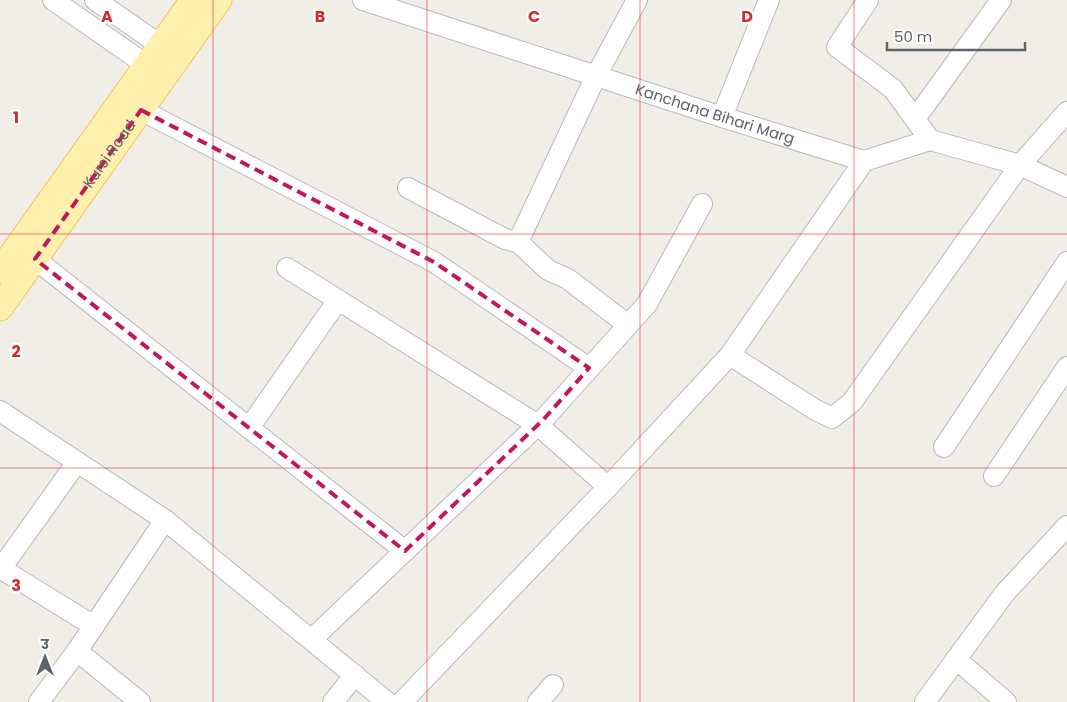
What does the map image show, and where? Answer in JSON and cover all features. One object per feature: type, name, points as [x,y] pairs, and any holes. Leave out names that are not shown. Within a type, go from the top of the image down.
[{"type":"main road","name":"Kursi Road","points":[[170,51],[193,0]]},
{"type":"main road","name":"Kursi Road","points":[[0,271],[170,51],[218,0]]},
{"type":"main road","name":"Kursi Road","points":[[0,308],[141,110],[155,71]]},
{"type":"street","points":[[53,0],[155,71]]},
{"type":"street","points":[[95,0],[170,51]]},
{"type":"street","name":"Kanchana Bihari Marg","points":[[363,0],[722,117],[864,161]]},
{"type":"street","points":[[518,242],[596,76],[637,0]]},
{"type":"street","points":[[722,117],[769,0]]},
{"type":"street","points":[[868,0],[837,47],[893,89],[930,140]]},
{"type":"street","points":[[915,119],[1001,0]]},
{"type":"street","points":[[141,110],[434,262],[589,368]]},
{"type":"street","points":[[730,355],[814,409],[832,418],[852,402],[1020,165],[1067,112]]},
{"type":"street","points":[[402,702],[608,488],[730,355],[864,161],[930,140],[1020,165],[1067,187]]},
{"type":"street","points":[[408,188],[505,239],[518,242],[548,270],[568,278],[628,325]]},
{"type":"street","points":[[312,639],[538,425],[647,304],[702,204]]},
{"type":"street","points":[[35,259],[405,551]]},
{"type":"street","points":[[944,447],[1067,262]]},
{"type":"street","points":[[287,268],[538,425],[608,488]]},
{"type":"street","points":[[249,428],[338,300]]},
{"type":"street","points":[[994,476],[1067,367]]},
{"type":"street","points":[[0,411],[165,520],[387,702]]},
{"type":"street","points":[[77,462],[0,569],[94,626]]},
{"type":"street","points":[[39,702],[77,651],[165,520]]},
{"type":"street","points":[[924,702],[1004,594],[1067,526]]},
{"type":"street","points":[[77,651],[140,702]]},
{"type":"street","points":[[956,659],[1006,702]]},
{"type":"street","points":[[333,702],[355,675]]},
{"type":"street","points":[[538,702],[553,685]]},
{"type":"highlighted area","points":[[141,110],[434,262],[589,368],[543,420],[405,551],[35,259]]}]
